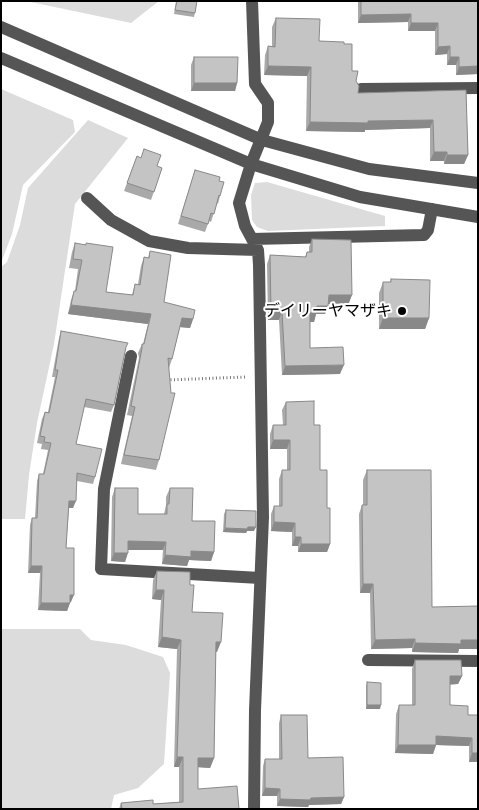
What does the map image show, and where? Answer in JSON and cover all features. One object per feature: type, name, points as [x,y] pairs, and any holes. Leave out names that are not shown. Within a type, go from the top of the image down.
[{"type":"street","points":[[252,1],[256,84],[268,103],[268,122],[262,140],[250,164],[239,203],[245,226],[255,245],[261,377],[263,517],[255,710],[254,809]]},
{"type":"street","points":[[1,27],[262,140],[369,169],[478,182]]},
{"type":"street","points":[[1,58],[250,164],[360,197],[478,217]]},
{"type":"street","points":[[361,89],[478,88]]},
{"type":"street","points":[[87,198],[111,220],[149,241],[188,248],[424,235],[428,230],[432,209]]},
{"type":"street","points":[[131,356],[104,489],[100,569],[260,578]]},
{"type":"street","points":[[368,660],[478,661]]},
{"type":"path","points":[[164,380],[261,377]]},
{"type":"shaded area","points":[[26,1],[159,1],[131,23]]},
{"type":"shaded area","points":[[1,89],[73,120],[75,132],[23,185],[12,234],[1,263]]},
{"type":"shaded area","points":[[88,120],[128,138],[75,204],[54,344],[37,423],[25,519],[1,519],[1,267],[7,262],[20,225],[28,188]]},
{"type":"shaded area","points":[[267,182],[385,216],[385,226],[268,231],[257,227],[252,220],[251,195],[255,183]]},
{"type":"shaded area","points":[[1,629],[80,629],[91,640],[126,645],[163,657],[170,673],[164,764],[138,788],[114,795],[111,809],[1,809]]},
{"type":"building","points":[[177,1],[197,1],[195,13],[175,10]]},
{"type":"building","points":[[361,1],[478,1],[478,66],[459,67],[459,57],[450,57],[450,46],[438,47],[438,23],[411,23],[411,14],[361,15]]},
{"type":"building","points":[[276,18],[320,19],[319,41],[352,44],[352,71],[358,71],[356,81],[359,86],[358,93],[466,90],[468,155],[447,155],[447,152],[434,152],[433,120],[368,121],[368,123],[310,122],[311,67],[268,66],[268,46],[275,47]]},
{"type":"building","points":[[194,57],[238,57],[237,83],[194,83]]},
{"type":"building","points":[[144,149],[161,155],[157,166],[162,168],[154,192],[127,183],[137,156],[141,158]]},
{"type":"building","points":[[195,170],[220,177],[219,181],[224,182],[214,214],[211,213],[208,224],[181,216]]},
{"type":"building","points":[[312,239],[351,240],[352,295],[329,295],[328,306],[317,306],[317,313],[310,313],[310,348],[343,347],[344,365],[285,366],[282,311],[271,311],[270,255],[306,257],[307,252],[312,252]]},
{"type":"building","points":[[75,243],[113,247],[106,292],[133,295],[135,284],[140,285],[144,257],[149,258],[150,251],[171,255],[164,302],[195,310],[193,319],[182,318],[172,359],[168,358],[171,393],[175,393],[159,460],[124,455],[135,407],[131,406],[142,344],[144,344],[151,314],[71,305],[74,291],[76,291],[82,260],[73,259]]},
{"type":"building","name":"デイリーヤマザキ","points":[[391,279],[430,280],[429,318],[383,318],[383,282],[391,282]]},
{"type":"building","points":[[61,331],[128,343],[114,405],[86,399],[76,444],[102,449],[95,477],[77,473],[76,501],[69,501],[66,548],[74,548],[74,595],[70,595],[70,603],[41,603],[42,566],[31,566],[32,518],[37,518],[39,474],[44,474],[51,443],[44,442],[45,437],[40,436],[45,412],[49,413],[58,370],[55,370]]},
{"type":"building","points":[[314,401],[314,425],[320,425],[320,470],[327,470],[327,508],[330,508],[330,544],[301,544],[301,537],[295,537],[295,523],[274,522],[274,506],[282,506],[282,470],[290,470],[290,440],[273,440],[273,425],[286,425],[286,402]]},
{"type":"building","points":[[367,470],[431,470],[432,607],[478,606],[478,640],[461,640],[461,644],[415,643],[415,639],[375,640],[373,584],[363,584],[362,505],[367,505]]},
{"type":"building","points":[[115,488],[138,488],[138,514],[167,514],[170,488],[193,488],[192,521],[215,521],[214,552],[191,551],[191,557],[165,555],[166,542],[128,541],[128,553],[114,553]]},
{"type":"building","points":[[226,510],[256,511],[256,527],[248,527],[247,529],[225,528]]},
{"type":"building","points":[[157,571],[190,572],[190,585],[194,585],[192,612],[223,613],[221,642],[216,642],[214,758],[198,758],[198,789],[237,786],[239,809],[122,809],[121,803],[153,800],[153,804],[183,802],[183,757],[177,757],[181,640],[162,637],[164,590],[156,590]]},
{"type":"building","points":[[415,660],[461,660],[462,676],[450,676],[450,705],[468,706],[468,715],[478,715],[478,753],[472,753],[472,738],[436,736],[436,745],[398,745],[399,705],[415,705]]},
{"type":"building","points":[[367,682],[381,683],[381,705],[367,705]]},
{"type":"building","points":[[281,715],[307,715],[308,758],[343,757],[344,797],[311,798],[310,800],[280,799],[280,789],[265,788],[265,759],[282,759]]},
{"type":"place","name":"デイリーヤマザキ","points":[[402,311]]}]
